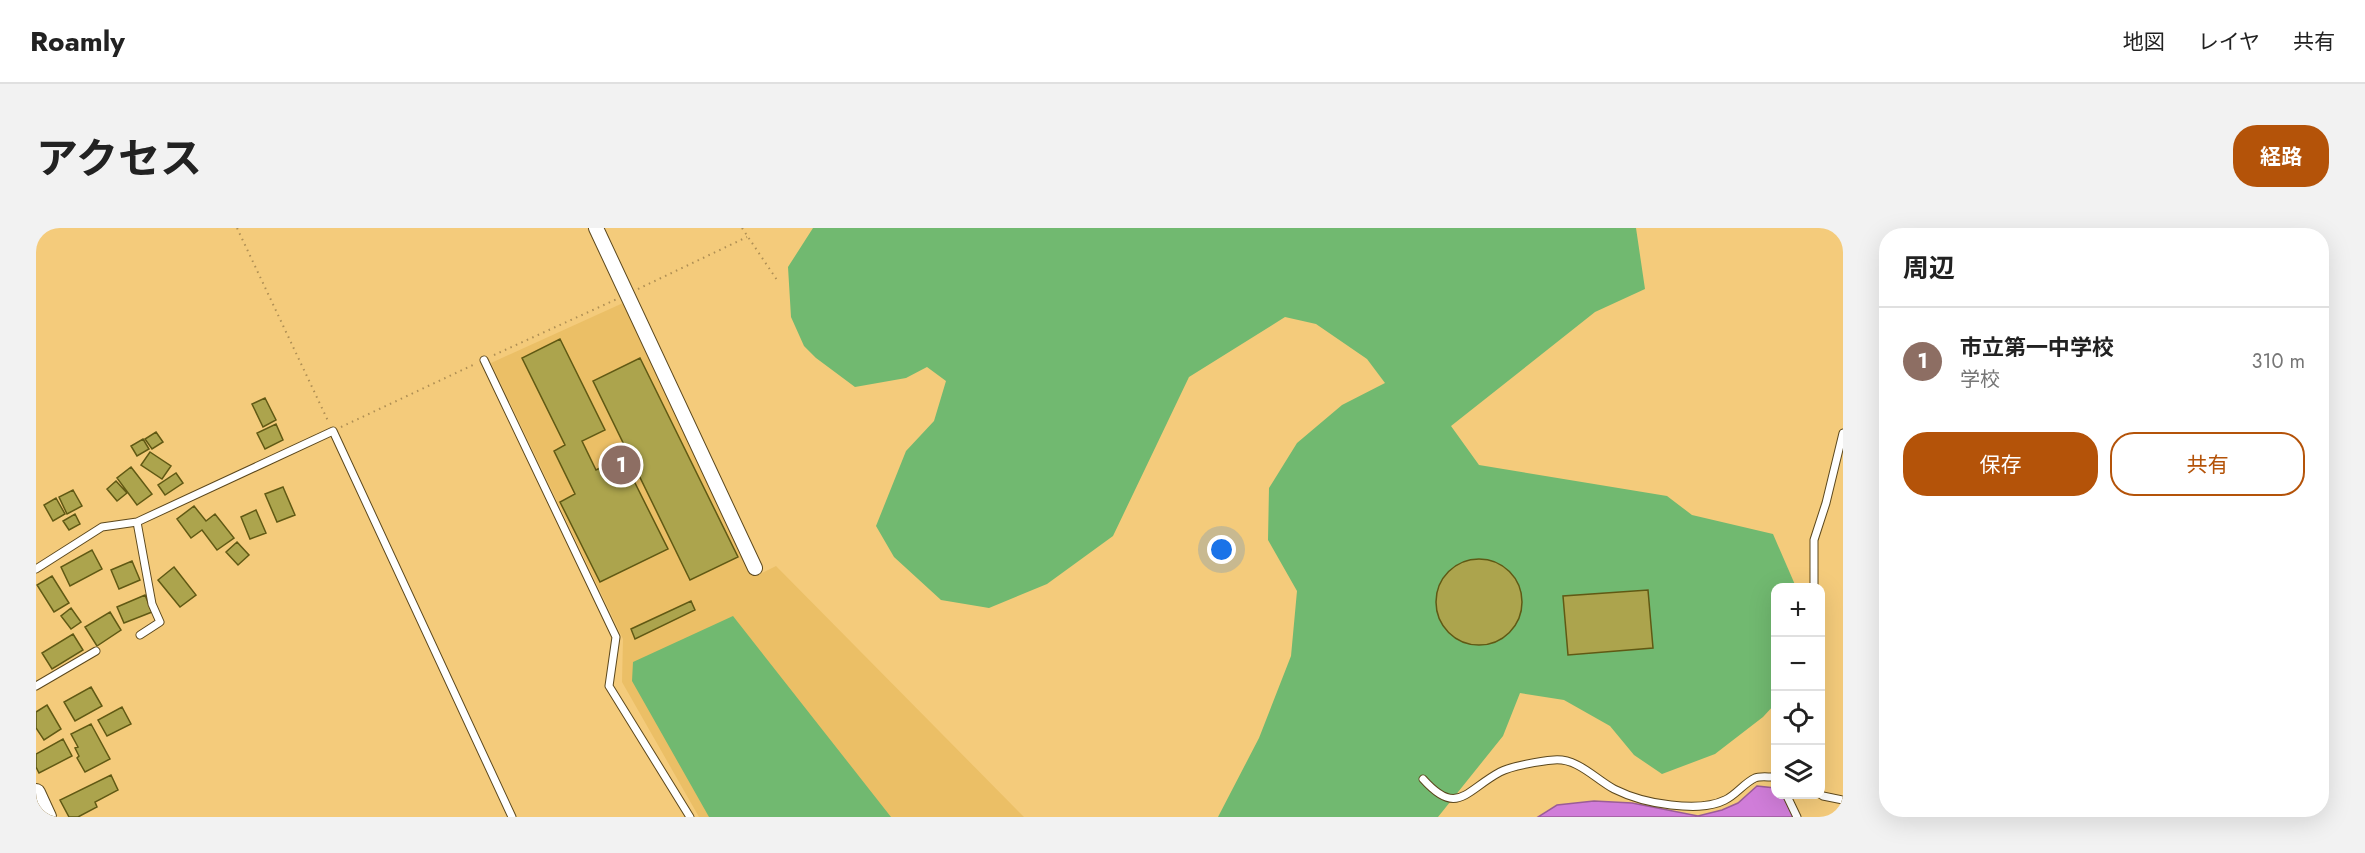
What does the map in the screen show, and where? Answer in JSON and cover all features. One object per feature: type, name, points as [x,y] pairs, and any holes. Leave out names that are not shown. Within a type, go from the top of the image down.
[{"type":"main road","points":[[36,793],[47,817]]},
{"type":"street","points":[[596,228],[755,568]]},
{"type":"lane","points":[[484,360],[616,637],[609,686],[690,817]]},
{"type":"lane","points":[[36,569],[102,527],[137,522],[333,431],[512,817]]},
{"type":"lane","points":[[1814,583],[1814,540],[1826,503],[1843,433]]},
{"type":"lane","points":[[137,522],[152,604],[160,622],[140,635]]},
{"type":"lane","points":[[36,686],[96,651]]},
{"type":"lane","points":[[1461,806],[1501,772],[1556,759],[1577,764],[1614,789],[1649,802],[1675,805],[1714,804],[1724,801],[1755,778],[1771,777]]},
{"type":"lane","points":[[1423,779],[1435,800]]},
{"type":"lane","points":[[1825,796],[1843,800]]},
{"type":"lane","points":[[1788,799],[1797,817]]},
{"type":"path","points":[[237,228],[333,431]]},
{"type":"path","points":[[742,228],[777,280]]},
{"type":"path","points":[[627,294],[747,237]]},
{"type":"shaded area","points":[[623,303],[756,576],[776,566],[1024,817],[699,817],[622,682],[623,639],[491,363]]},
{"type":"shaded area","points":[[1757,786],[1771,788],[1771,799],[1788,799],[1797,817],[1538,817],[1557,805],[1594,801],[1632,803],[1698,816],[1738,803]]},
{"type":"green space","points":[[813,228],[1636,228],[1645,289],[1595,312],[1451,426],[1479,465],[1667,496],[1692,515],[1773,534],[1794,583],[1771,583],[1771,708],[1715,754],[1662,774],[1634,755],[1610,726],[1564,700],[1520,693],[1503,736],[1438,817],[1218,817],[1259,738],[1291,656],[1297,591],[1268,540],[1269,488],[1297,443],[1342,405],[1385,383],[1367,359],[1316,324],[1285,317],[1189,377],[1113,536],[1047,584],[989,608],[941,600],[894,557],[876,526],[906,451],[934,421],[946,381],[927,367],[906,378],[855,387],[816,358],[804,346],[791,317],[788,267]]},
{"type":"green space","points":[[733,616],[891,817],[709,817],[632,681],[633,662]]},
{"type":"building","points":[[560,339],[605,430],[582,441],[596,470],[622,457],[668,549],[600,582],[560,502],[575,494],[554,451],[565,445],[522,358]]},
{"type":"building","points":[[640,358],[738,557],[690,580],[593,381]]},
{"type":"building","points":[[265,398],[276,420],[263,427],[252,404]]},
{"type":"building","points":[[276,424],[283,440],[265,449],[257,433]]},
{"type":"building","points":[[156,432],[163,442],[152,449],[145,439]]},
{"type":"building","points":[[143,439],[149,449],[137,456],[131,446]]},
{"type":"building","points":[[150,452],[171,466],[162,479],[141,465]]},
{"type":"building","points":[[131,467],[152,494],[137,505],[117,478]]},
{"type":"building","points":[[176,473],[183,483],[165,495],[158,485]]},
{"type":"building","points":[[116,481],[127,493],[117,501],[107,489]]},
{"type":"building","points":[[283,487],[295,515],[277,522],[265,494]]},
{"type":"building","points":[[73,490],[82,506],[67,514],[59,497]]},
{"type":"building","points":[[56,498],[65,514],[53,521],[44,505]]},
{"type":"building","points":[[194,506],[206,521],[215,514],[234,538],[217,550],[202,530],[191,538],[177,519]]},
{"type":"building","points":[[256,510],[266,533],[250,539],[241,517]]},
{"type":"building","points":[[75,514],[80,524],[69,530],[63,521]]},
{"type":"building","points":[[237,542],[249,555],[238,565],[226,552]]},
{"type":"building","points":[[92,550],[102,569],[70,586],[61,567]]},
{"type":"building","points":[[1471,559],[1487,559],[1510,571],[1519,585],[1522,602],[1519,619],[1510,633],[1487,645],[1471,645],[1455,638],[1443,626],[1436,610],[1436,594],[1443,578],[1455,566]]},
{"type":"building","points":[[132,561],[140,580],[119,589],[111,570]]},
{"type":"building","points":[[174,567],[196,595],[180,607],[158,580]]},
{"type":"building","points":[[52,576],[69,603],[54,612],[37,585]]},
{"type":"building","points":[[1648,590],[1653,648],[1568,655],[1563,596]]},
{"type":"building","points":[[145,595],[152,612],[124,623],[117,607]]},
{"type":"building","points":[[691,601],[695,610],[635,639],[631,629]]},
{"type":"building","points":[[71,608],[81,622],[71,629],[61,616]]},
{"type":"building","points":[[110,612],[121,630],[97,646],[85,627]]},
{"type":"building","points":[[73,634],[83,650],[52,669],[42,653]]},
{"type":"building","points":[[91,687],[102,706],[75,721],[64,702]]},
{"type":"building","points":[[47,705],[61,729],[44,740],[36,728],[36,712]]},
{"type":"building","points":[[122,707],[131,724],[107,736],[98,720]]},
{"type":"building","points":[[91,724],[110,759],[85,772],[77,758],[79,756],[75,748],[78,747],[71,734]]},
{"type":"building","points":[[63,739],[72,756],[39,773],[36,767],[36,754]]},
{"type":"building","points":[[111,775],[118,790],[95,802],[97,807],[78,817],[69,817],[60,800]]},
{"type":"place","name":"市立第一中学校","points":[[621,465]]}]
